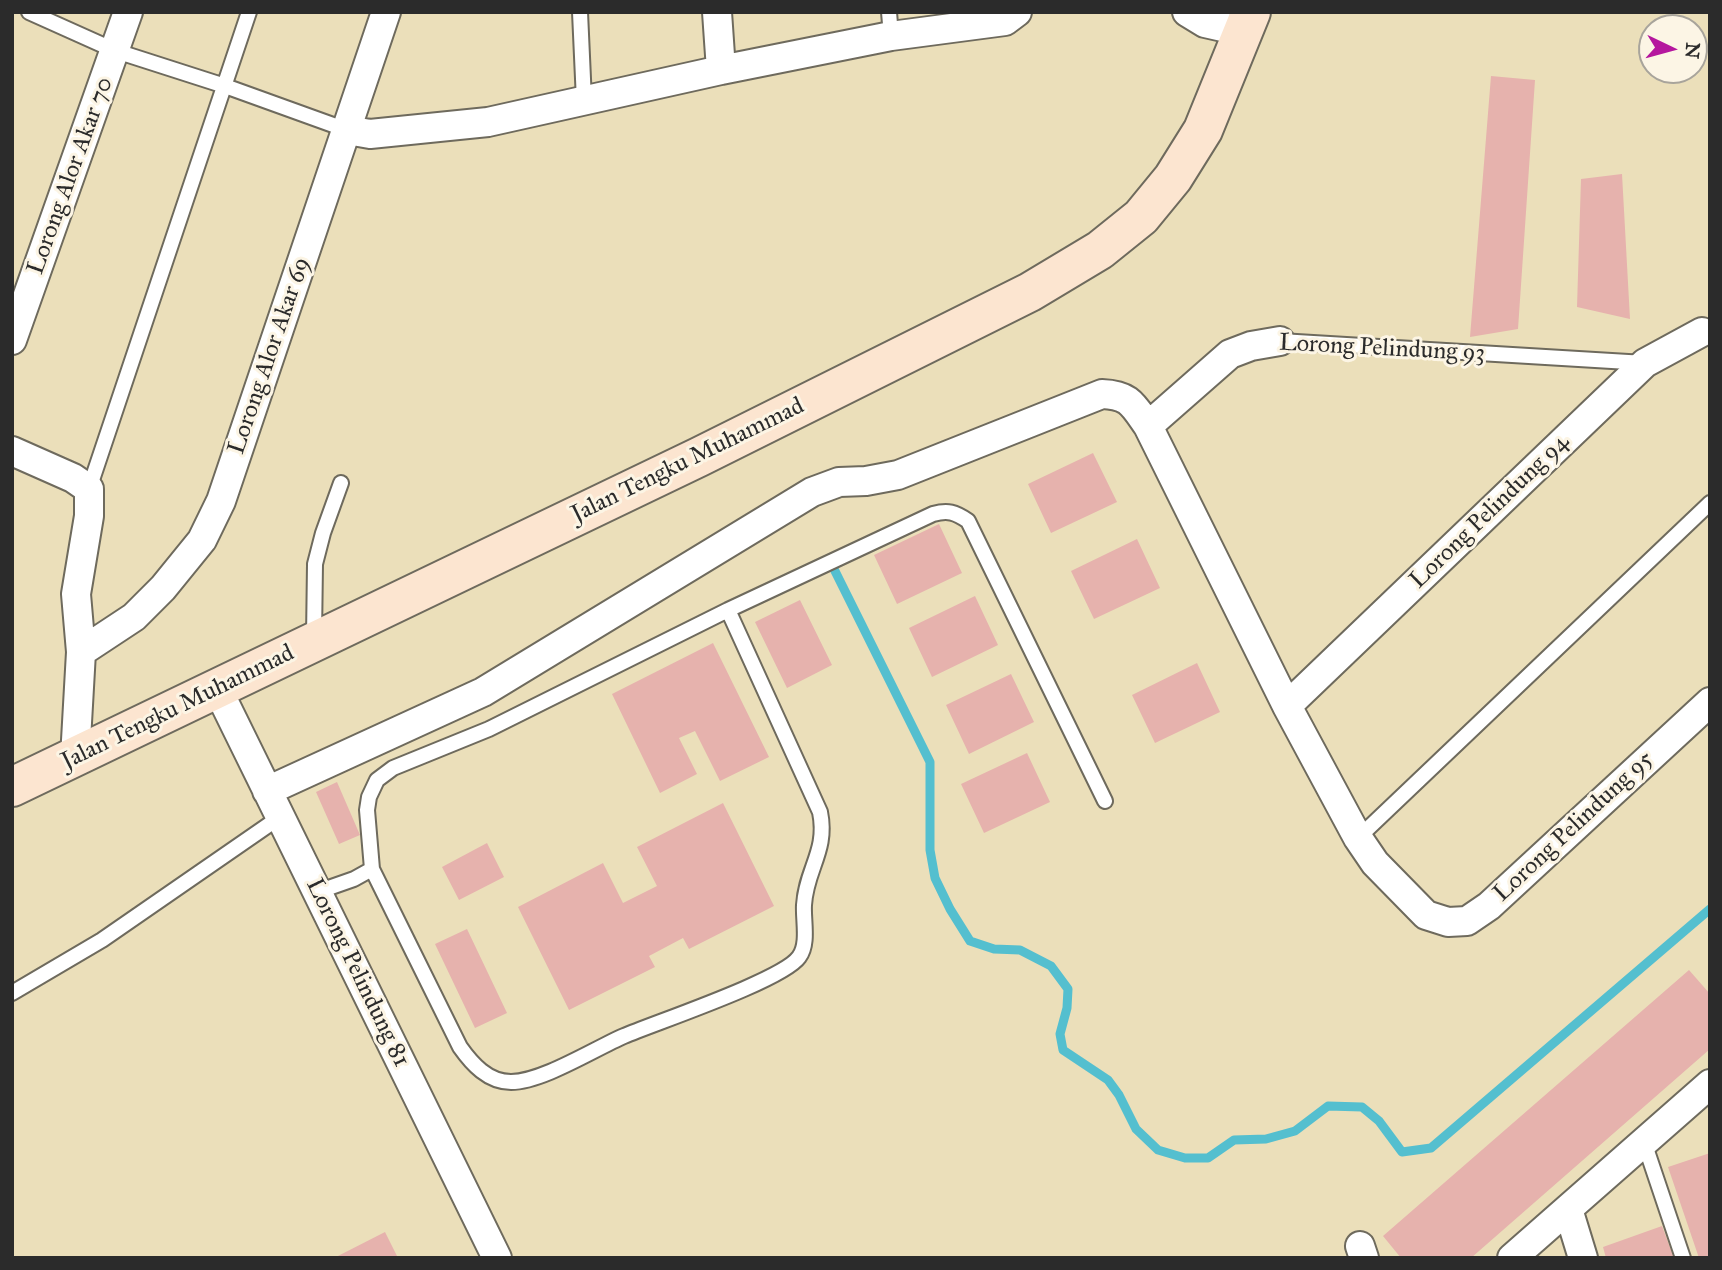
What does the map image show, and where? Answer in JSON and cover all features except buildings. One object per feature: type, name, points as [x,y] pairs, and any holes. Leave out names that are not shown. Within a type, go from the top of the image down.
[{"type":"main road","name":"Jalan Tengku Muhammad","points":[[12,787],[699,457],[1030,292],[1100,250],[1141,217],[1173,178],[1203,130],[1248,22]]},
{"type":"street","name":"Lorong Alor Akar 70","points":[[12,340],[128,12]]},
{"type":"street","name":"Lorong Alor Akar 69","points":[[81,652],[134,617],[163,588],[202,540],[221,501],[386,12]]},
{"type":"street","points":[[717,12],[721,70]]},
{"type":"street","points":[[347,130],[370,134],[475,123],[721,70],[890,24],[1005,21],[1017,12]]},
{"type":"street","points":[[1187,12],[1205,23],[1248,22]]},
{"type":"street","name":"Lorong Pelindung 94","points":[[1287,706],[1645,363],[1706,332]]},
{"type":"street","name":"Lorong Pelindung 93","points":[[1148,426],[1230,354],[1251,346],[1280,341]]},
{"type":"street","points":[[267,790],[483,692],[811,492],[839,482],[866,481],[898,475],[1102,394],[1117,394],[1130,401],[1148,426],[1287,706],[1358,838]]},
{"type":"street","points":[[12,451],[73,478],[89,489],[89,516],[76,594],[81,652],[75,758]]},
{"type":"street","name":"Lorong Pelindung 81","points":[[217,688],[497,1258]]},
{"type":"street","name":"Lorong Pelindung 95","points":[[1358,838],[1374,863],[1426,915],[1447,922],[1467,921],[1489,906],[1710,702]]},
{"type":"street","points":[[1512,1258],[1710,1084]]},
{"type":"street","points":[[1567,1209],[1583,1258]]},
{"type":"lane","points":[[29,12],[116,51],[225,86],[347,130]]},
{"type":"lane","points":[[89,489],[249,12]]},
{"type":"lane","points":[[580,12],[584,101]]},
{"type":"lane","name":"Lorong Pelindung 93","points":[[1280,341],[1645,363]]},
{"type":"lane","points":[[314,642],[315,564],[341,483]]},
{"type":"lane","points":[[1358,838],[1710,503]]},
{"type":"lane","points":[[728,610],[820,812],[824,828],[822,845],[804,901],[804,945],[799,957],[776,974],[625,1036],[527,1081],[507,1082],[487,1075],[473,1065],[460,1047],[372,869],[367,826],[369,797],[377,780],[393,768],[489,729],[728,610],[933,514],[947,511],[968,521],[1105,801]]},
{"type":"lane","points":[[12,993],[102,940],[280,817]]},
{"type":"lane","points":[[317,892],[354,879],[372,869]]},
{"type":"lane","points":[[1644,1142],[1683,1258]]},
{"type":"waterway","points":[[833,567],[930,762],[930,850],[935,878],[950,909],[970,941],[994,949],[1020,950],[1051,966],[1068,989],[1067,1008],[1060,1034],[1063,1050],[1108,1080],[1119,1095],[1136,1129],[1158,1150],[1185,1158],[1208,1158],[1234,1140],[1266,1139],[1295,1131],[1328,1106],[1362,1107],[1379,1121],[1402,1152],[1431,1148],[1710,909]]}]
